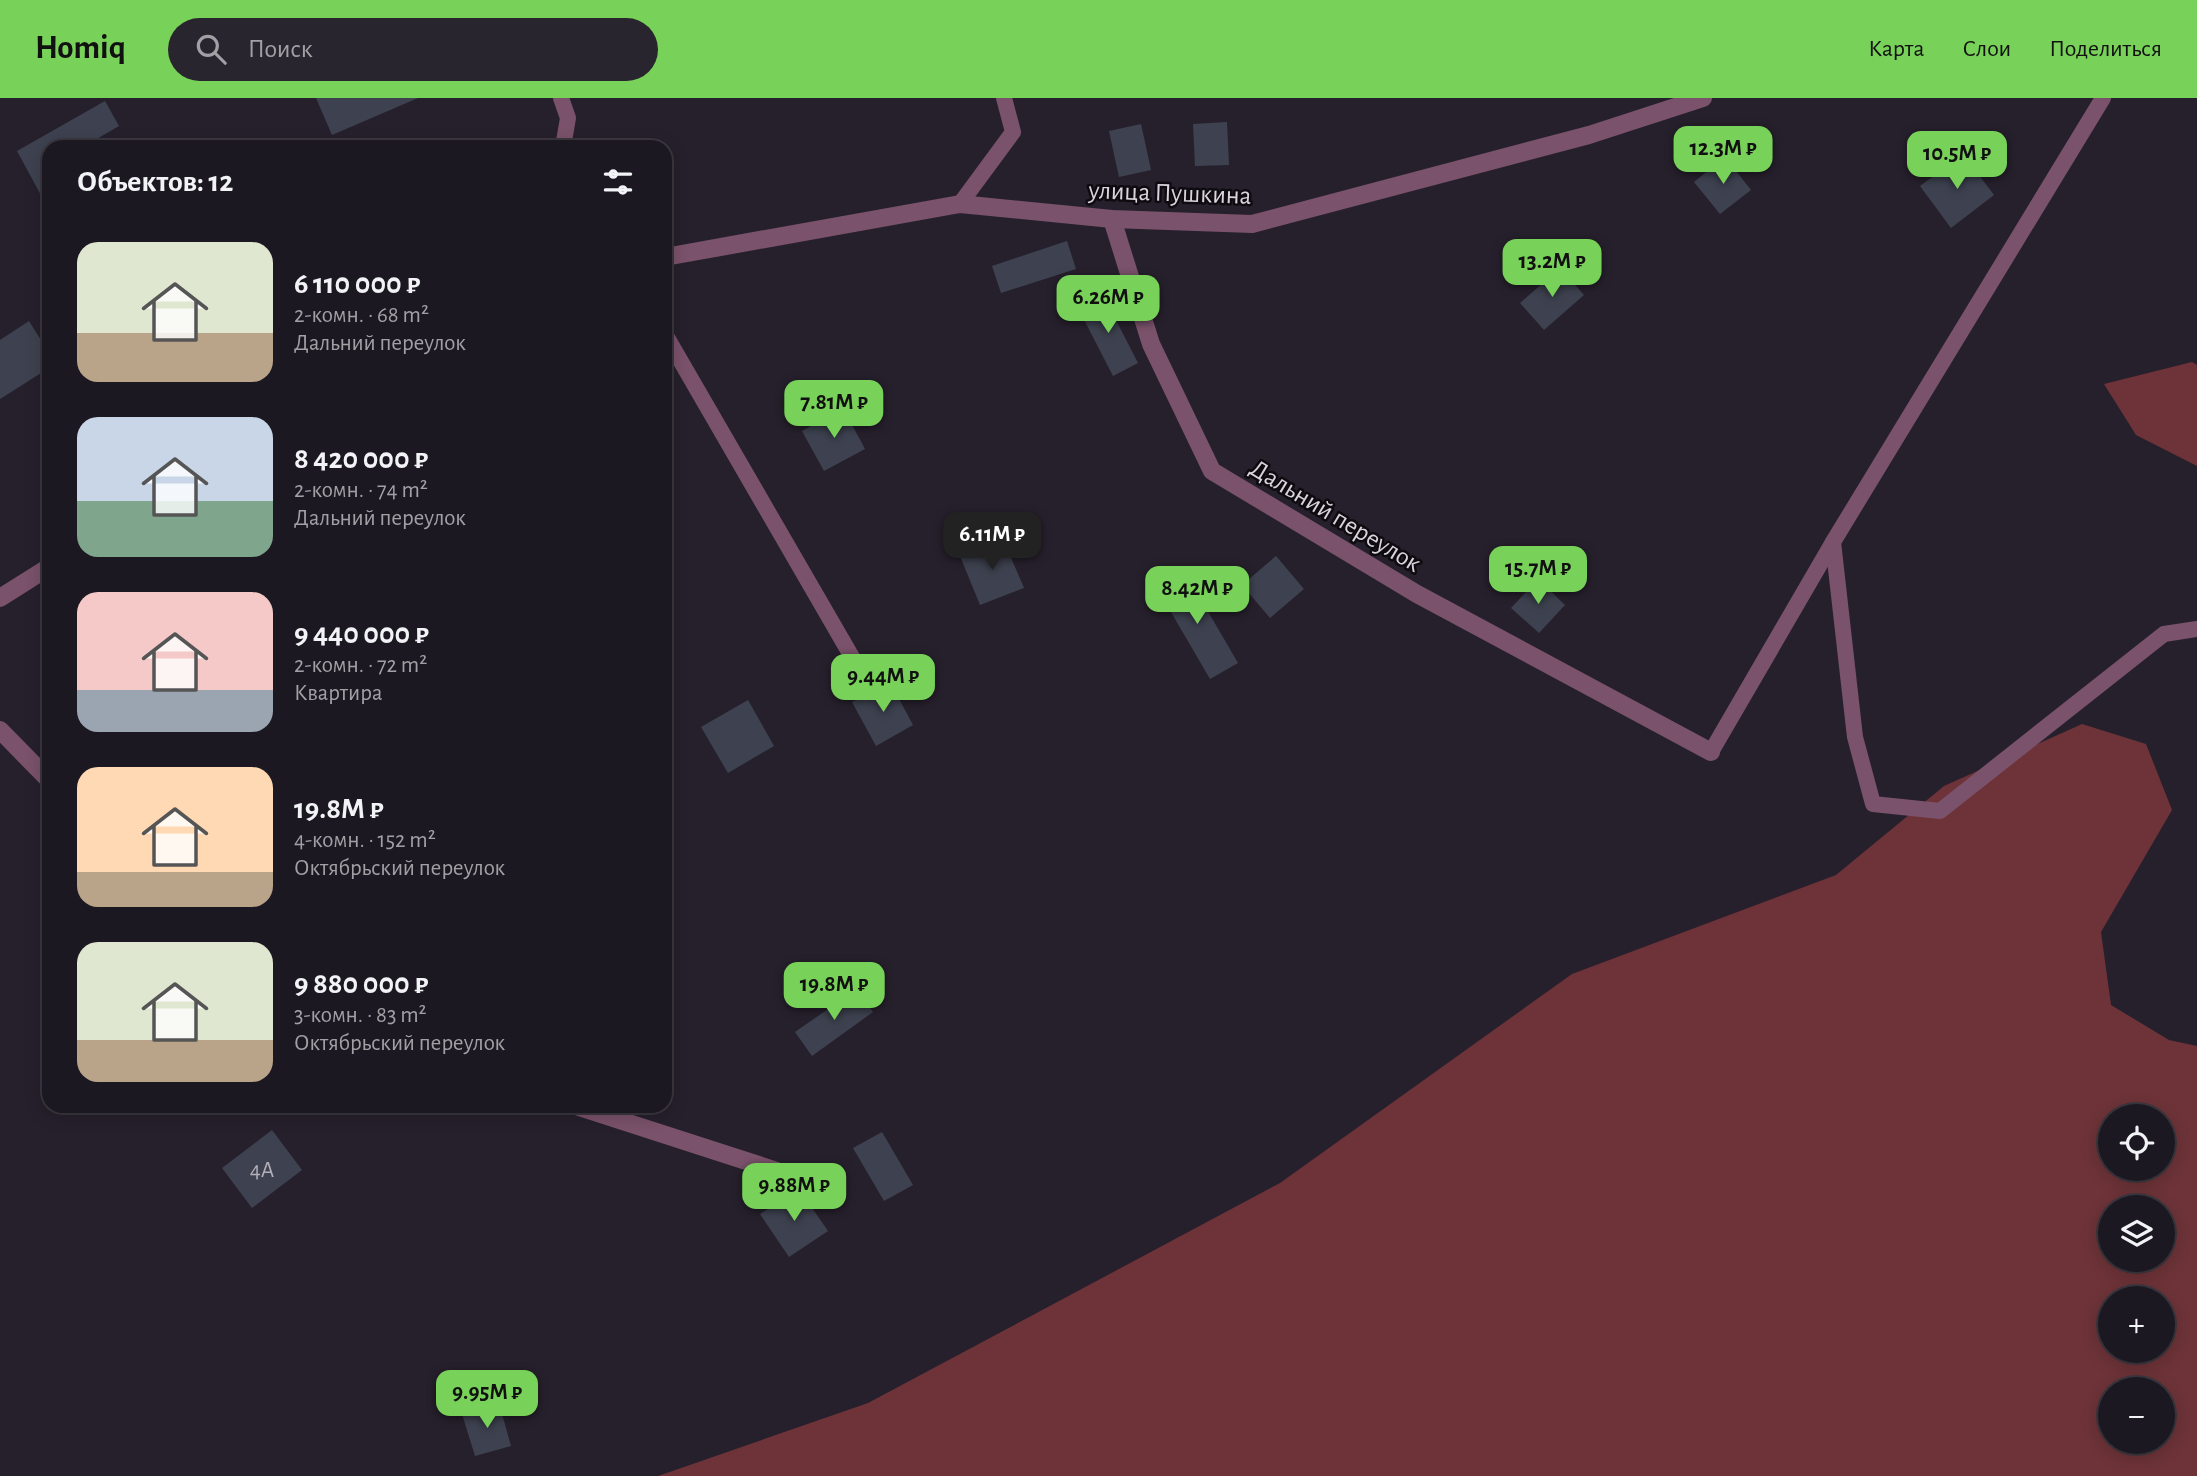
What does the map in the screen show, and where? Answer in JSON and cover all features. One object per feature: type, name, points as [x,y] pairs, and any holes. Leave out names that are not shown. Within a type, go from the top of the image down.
[{"type":"street","name":"улица Пушкина","points":[[672,256],[960,204],[1112,219],[1252,224],[1589,135],[1703,98]]},
{"type":"street","name":"Дальний переулок","points":[[1112,219],[1151,344],[1212,471],[1417,594],[1711,752]]},
{"type":"street","points":[[0,598],[42,571]]},
{"type":"street","points":[[0,730],[42,773]]},
{"type":"street","points":[[598,1113],[777,1171]]},
{"type":"lane","points":[[561,98],[568,118],[564,140]]},
{"type":"lane","points":[[960,204],[1013,132],[1004,98]]},
{"type":"lane","points":[[1711,752],[1833,542],[2103,98]]},
{"type":"lane","points":[[672,346],[856,664]]},
{"type":"lane","points":[[1833,542],[1855,737],[1873,804],[1940,811],[2164,634],[2197,629]]},
{"type":"shaded area","points":[[2192,362],[2197,365],[2197,466],[2136,435],[2104,384]]},
{"type":"shaded area","points":[[2082,724],[2146,744],[2172,810],[2101,932],[2111,1005],[2169,1040],[2197,1046],[2197,1476],[658,1476],[868,1403],[1280,1183],[1572,974],[1836,875],[1944,786]]},
{"type":"building","points":[[316,98],[418,98],[332,135]]},
{"type":"building","points":[[105,101],[119,126],[95,140],[42,140],[42,197],[17,151]]},
{"type":"building","points":[[1227,122],[1229,165],[1195,166],[1193,124]]},
{"type":"building","points":[[1141,124],[1151,170],[1119,177],[1109,131]]},
{"type":"building","points":[[1963,154],[1994,195],[1951,228],[1920,186]]},
{"type":"building","points":[[1725,157],[1751,190],[1720,214],[1694,182]]},
{"type":"building","points":[[1067,241],[1076,269],[1001,293],[992,266]]},
{"type":"building","points":[[1560,268],[1584,295],[1544,330],[1520,303]]},
{"type":"building","points":[[1102,293],[1138,363],[1113,376],[1077,306]]},
{"type":"building","points":[[29,321],[42,342],[42,372],[0,399],[0,340]]},
{"type":"building","points":[[843,408],[865,449],[824,471],[802,431]]},
{"type":"building","points":[[1003,539],[1024,588],[980,605],[960,556]]},
{"type":"building","points":[[1276,556],[1304,589],[1270,618],[1242,585]]},
{"type":"building","points":[[1185,572],[1238,663],[1210,679],[1157,588]]},
{"type":"building","points":[[1538,579],[1565,605],[1539,633],[1511,608]]},
{"type":"building","points":[[890,682],[913,725],[876,746],[852,702]]},
{"type":"building","points":[[748,700],[774,746],[728,773],[701,727]]},
{"type":"building","points":[[857,989],[873,1012],[812,1056],[795,1032]]},
{"type":"building","points":[[272,1130],[302,1170],[252,1208],[222,1168]]},
{"type":"building","points":[[882,1132],[913,1185],[884,1201],[853,1148]]},
{"type":"building","points":[[799,1189],[828,1231],[789,1257],[760,1214]]},
{"type":"building","points":[[499,1403],[511,1446],[475,1456],[462,1414]]}]
